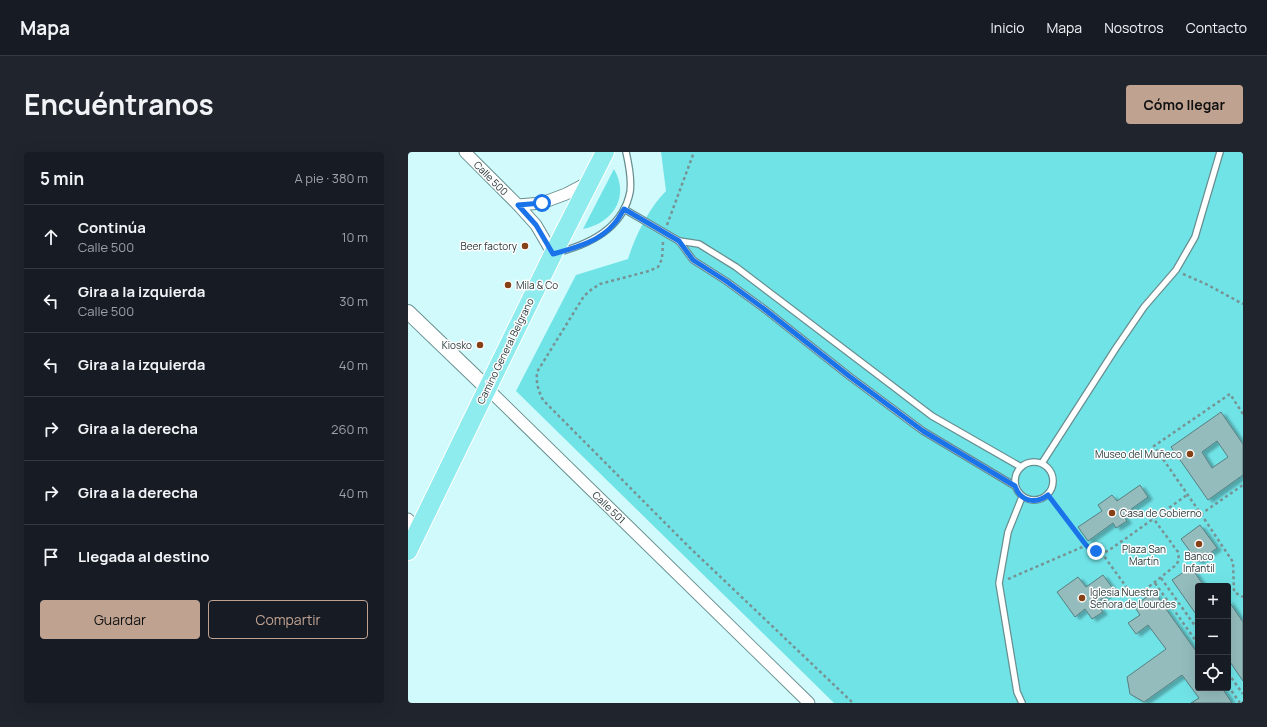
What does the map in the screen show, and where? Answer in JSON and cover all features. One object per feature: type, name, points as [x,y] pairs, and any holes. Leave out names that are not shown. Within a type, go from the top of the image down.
[{"type":"main road","name":"Camino General Belgrano","points":[[408,551],[413,525],[487,388],[553,254],[606,152]]},
{"type":"street","name":"Calle 500","points":[[465,152],[536,225],[553,254]]},
{"type":"street","points":[[518,205],[542,203],[566,194],[590,181]]},
{"type":"street","name":"Calle 501","points":[[408,312],[809,703]]},
{"type":"lane","points":[[553,254],[576,248],[594,240],[613,225],[624,209],[630,191],[630,170],[626,152]]},
{"type":"lane","points":[[1042,463],[1116,348],[1144,307],[1176,270],[1195,237],[1220,152]]},
{"type":"lane","points":[[624,209],[679,241],[699,244],[736,267],[932,416],[1021,467]]},
{"type":"lane","points":[[679,241],[693,260],[726,281],[763,308],[849,376],[923,431],[1015,486]]},
{"type":"lane","points":[[1031,462],[1042,463],[1051,472],[1053,478],[1051,490],[1044,499],[1032,501],[1022,497],[1015,486],[1015,476],[1021,467],[1031,462]]},
{"type":"lane","points":[[1022,497],[1008,532],[999,583],[1017,692],[1022,703]]},
{"type":"path","points":[[694,152],[664,232],[662,259],[658,268],[600,284],[584,296],[537,372],[536,380],[538,390],[543,400],[688,546],[853,703]]},
{"type":"path","points":[[1176,270],[1243,304]]},
{"type":"path","points":[[1243,414],[1230,394],[1154,446],[1233,562],[1234,592],[1243,597]]},
{"type":"path","points":[[1201,514],[1243,486]]},
{"type":"path","points":[[1048,495],[1086,545],[1091,550],[1101,552],[1108,551],[1187,495]]},
{"type":"path","points":[[1101,552],[1130,592],[1134,595],[1141,593],[1176,565],[1179,560],[1178,552],[1153,518]]},
{"type":"path","points":[[999,583],[1086,545]]},
{"type":"path","points":[[1161,578],[1195,626]]},
{"type":"path","points":[[1155,583],[1195,640]]},
{"type":"path","points":[[1231,677],[1243,694]]},
{"type":"path","points":[[1231,690],[1240,703]]},
{"type":"green space","name":"Plaza San Martín","points":[[661,152],[1243,152],[1243,703],[834,703],[516,391],[576,275],[628,259],[634,241],[643,223],[666,191]]},
{"type":"green space","points":[[614,169],[620,189],[616,207],[603,221],[594,226],[583,229]]},
{"type":"building","name":"Museo del Muñeco","points":[[1221,412],[1243,444],[1243,475],[1208,500],[1171,447]],"holes":[[[1217,441],[1228,457],[1212,468],[1202,452]]]},
{"type":"building","name":"Casa de Gobierno","points":[[1140,485],[1148,497],[1123,515],[1127,521],[1116,528],[1113,523],[1088,541],[1078,527],[1102,511],[1098,505],[1112,495],[1117,501]]},
{"type":"building","name":"Banco Infantil","points":[[1200,525],[1217,548],[1198,562],[1181,539]]},
{"type":"building","points":[[1191,567],[1202,583],[1195,583],[1195,613],[1172,580]]},
{"type":"building","name":"Iglesia Nuestra Señora de Lourdes","points":[[1103,575],[1114,590],[1096,603],[1103,612],[1092,619],[1085,609],[1075,617],[1057,592],[1078,577],[1086,587]]},
{"type":"building","points":[[1154,592],[1195,650],[1195,691],[1224,691],[1232,703],[1191,703],[1199,698],[1182,675],[1144,702],[1130,694],[1127,677],[1166,649],[1148,625],[1136,634],[1128,623],[1140,615],[1134,606]]},
{"type":"building","points":[[1231,604],[1243,622],[1243,681],[1231,663]]},
{"type":"place","name":"Beer factory","points":[[525,246]]},
{"type":"place","name":"Mila & Co","points":[[508,285]]},
{"type":"place","name":"Kiosko","points":[[480,345]]},
{"type":"place","name":"Museo del Muñeco","points":[[1190,454]]},
{"type":"place","name":"Casa de Gobierno","points":[[1112,513]]},
{"type":"place","name":"Banco Infantil","points":[[1199,544]]},
{"type":"place","name":"Iglesia Nuestra Señora de Lourdes","points":[[1082,598]]},
{"type":"route","points":[[542,203],[518,205],[536,225],[553,254],[576,248],[594,240],[613,225],[624,209],[646,220],[679,241],[693,260],[726,281],[763,308],[849,376],[923,431],[1015,486],[1019,494],[1027,500],[1032,501],[1044,499],[1048,495],[1086,545],[1091,550],[1096,551]]}]
